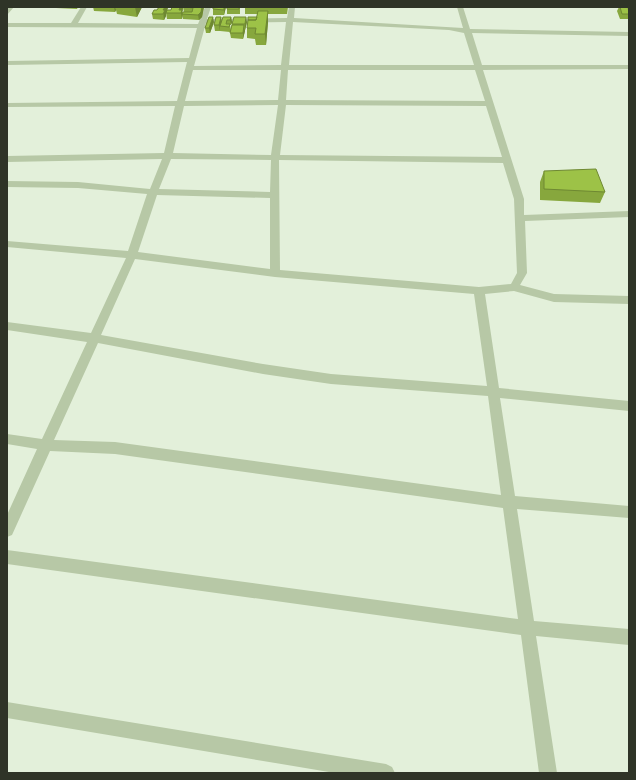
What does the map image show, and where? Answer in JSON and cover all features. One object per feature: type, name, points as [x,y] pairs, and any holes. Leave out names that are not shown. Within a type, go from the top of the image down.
[{"type":"street","points":[[7,13],[10,7]]},
{"type":"street","points":[[73,26],[84,7]]},
{"type":"street","points":[[7,530],[47,445],[93,338],[132,255],[153,192],[168,156],[190,64],[208,7]]},
{"type":"street","points":[[275,273],[275,156],[292,7]]},
{"type":"street","points":[[460,7],[519,199],[522,273],[514,287]]},
{"type":"street","points":[[7,25],[73,26],[291,20],[448,28],[468,31],[629,34]]},
{"type":"street","points":[[7,62],[190,64],[285,67],[629,67]]},
{"type":"street","points":[[7,106],[282,102],[490,104]]},
{"type":"street","points":[[7,159],[275,156],[508,160]]},
{"type":"street","points":[[7,184],[78,185],[153,192],[275,195]]},
{"type":"street","points":[[520,218],[629,214]]},
{"type":"street","points":[[7,244],[132,255],[275,273],[479,291],[514,287],[554,298],[629,300]]},
{"type":"street","points":[[479,291],[548,773]]},
{"type":"street","points":[[7,326],[93,338],[263,369],[331,379],[494,392],[629,406]]},
{"type":"street","points":[[7,439],[47,445],[115,448],[508,502],[629,512]]},
{"type":"street","points":[[7,557],[528,628],[629,637]]},
{"type":"street","points":[[7,710],[386,773]]},
{"type":"building","points":[[159,7],[165,7],[163,14],[152,14],[154,10],[157,10]]},
{"type":"building","points":[[172,7],[180,7],[179,10],[182,10],[181,13],[166,13],[167,10],[171,10]]},
{"type":"building","points":[[186,7],[202,7],[201,12],[198,15],[182,14],[183,12],[192,12],[193,8]]},
{"type":"building","points":[[213,7],[224,7],[224,10],[213,9]]},
{"type":"building","points":[[227,7],[239,7],[239,9],[227,9]]},
{"type":"building","points":[[620,7],[628,7],[629,14],[622,14]]},
{"type":"building","points":[[258,11],[268,11],[265,34],[255,34],[256,28],[247,28],[248,20],[256,20]]},
{"type":"building","points":[[209,17],[213,17],[209,28],[205,28]]},
{"type":"building","points":[[216,17],[221,17],[219,25],[214,25]]},
{"type":"building","points":[[223,17],[231,17],[230,20],[227,20],[226,24],[230,24],[229,27],[220,26]]},
{"type":"building","points":[[234,17],[246,17],[245,24],[232,24]]},
{"type":"building","points":[[248,17],[257,17],[256,20],[248,20]]},
{"type":"building","points":[[232,25],[244,25],[243,33],[230,33]]},
{"type":"building","points":[[596,169],[605,192],[544,189],[544,171]]}]
